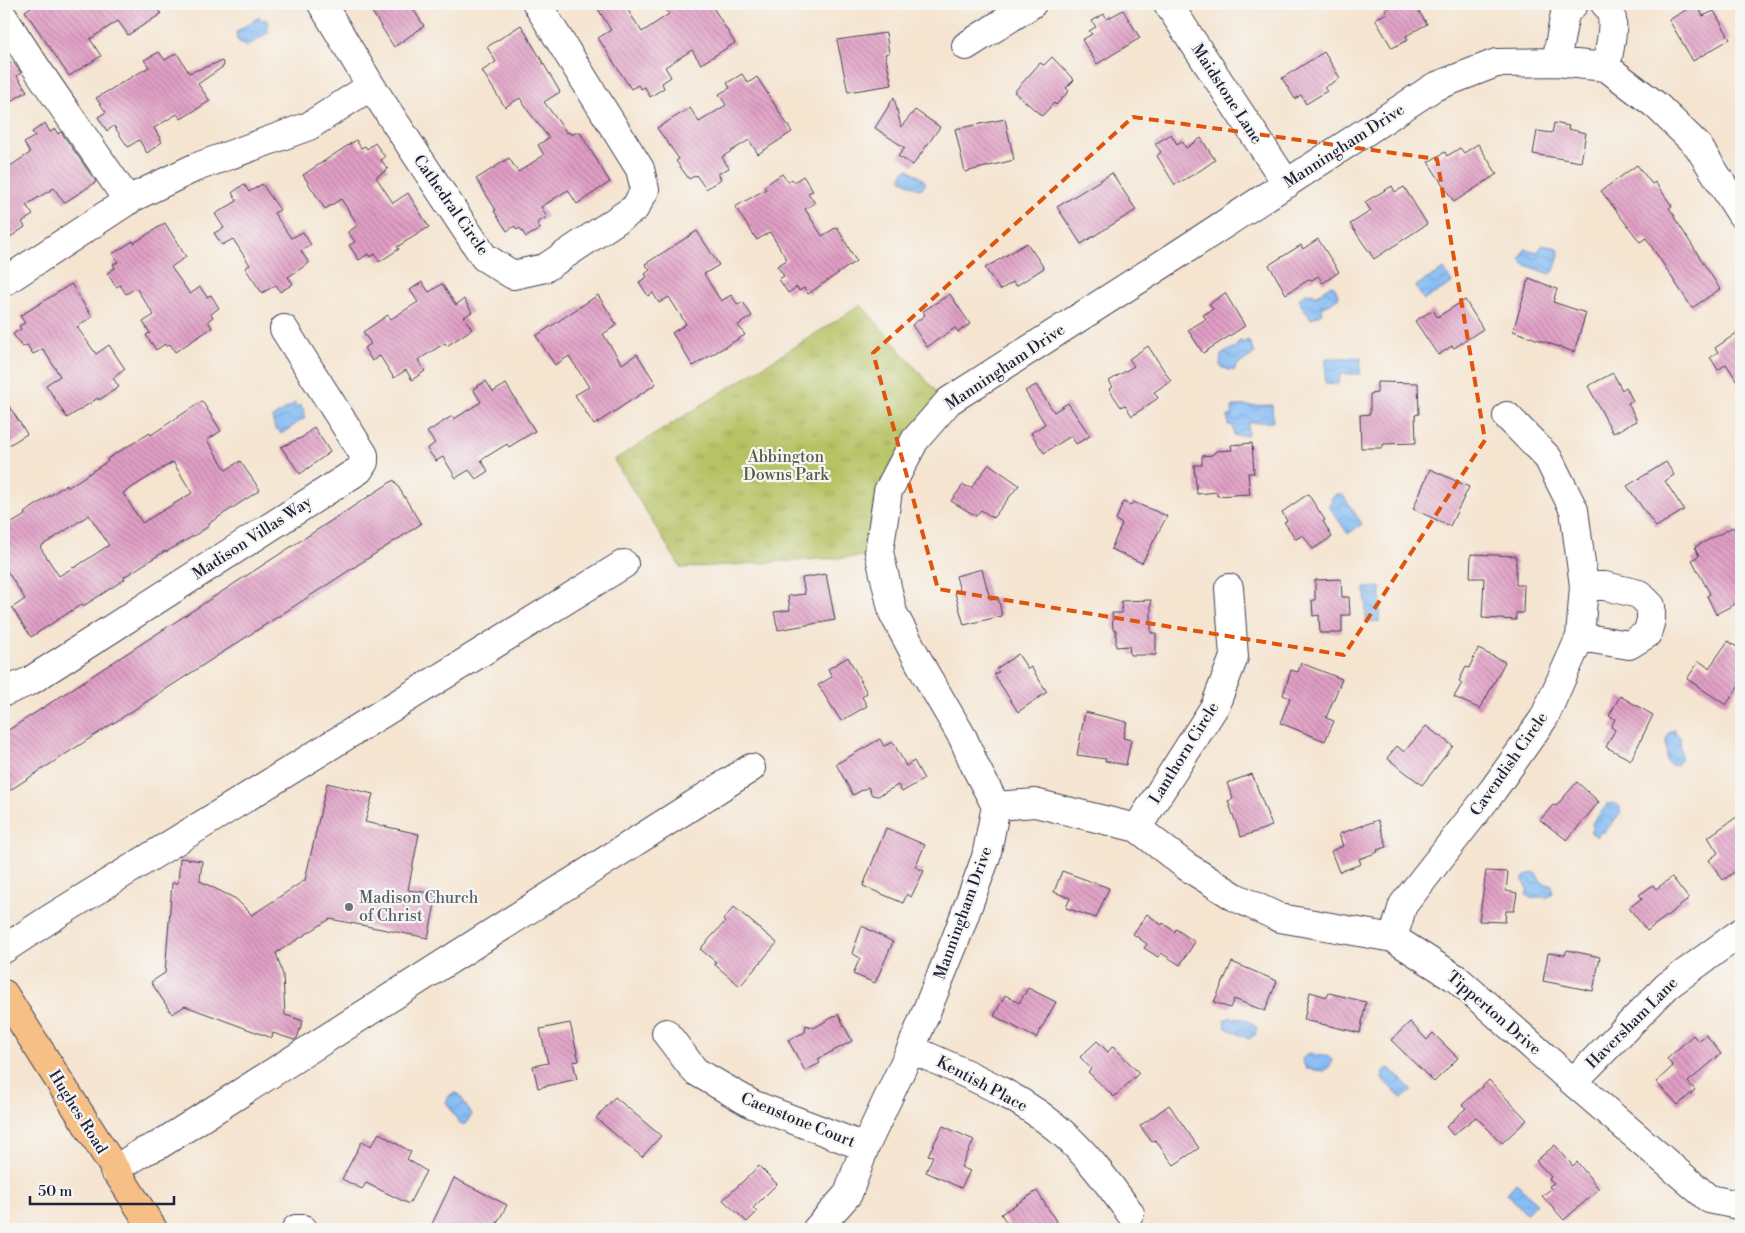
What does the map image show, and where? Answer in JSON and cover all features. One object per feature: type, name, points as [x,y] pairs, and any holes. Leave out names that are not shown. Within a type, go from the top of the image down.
[{"type":"main road","name":"Hughes Road","points":[[8,1009],[153,1229]]},
{"type":"street","name":"Cathedral Circle","points":[[322,4],[371,86],[484,256],[513,275],[545,268],[635,208],[645,190],[640,169],[537,4]]},
{"type":"street","points":[[966,46],[1032,4]]},
{"type":"street","name":"Maidstone Lane","points":[[1168,4],[1287,184]]},
{"type":"street","points":[[1556,62],[1564,13],[1574,4]]},
{"type":"street","points":[[1605,4],[1608,6],[1613,24],[1606,67],[1657,106],[1698,146],[1741,214]]},
{"type":"street","points":[[4,18],[35,68],[88,140],[128,201]]},
{"type":"street","name":"Manningham Drive","points":[[817,1229],[848,1194],[866,1147],[912,1048],[986,858],[996,806],[963,738],[925,673],[893,612],[879,552],[888,491],[915,440],[949,401],[1287,184],[1434,87],[1496,63],[1556,62],[1606,67]]},
{"type":"street","points":[[4,282],[128,201],[194,168],[309,126],[371,86]]},
{"type":"street","name":"Madison Villas Way","points":[[4,692],[30,681],[359,470],[364,462],[364,455],[284,329]]},
{"type":"street","name":"Cavendish Circle","points":[[1393,938],[1403,906],[1493,790],[1544,718],[1580,637],[1584,586],[1574,510],[1548,458],[1507,416]]},
{"type":"street","points":[[4,950],[48,920],[624,564]]},
{"type":"street","points":[[1580,637],[1629,645],[1647,634],[1651,620],[1651,606],[1639,594],[1605,586],[1584,586]]},
{"type":"street","name":"Lanthorn Circle","points":[[1137,828],[1216,706],[1234,657],[1229,588]]},
{"type":"street","points":[[114,1170],[167,1140],[751,768]]},
{"type":"street","name":"Tipperton Drive","points":[[996,806],[1035,803],[1137,828],[1186,866],[1235,897],[1280,918],[1393,938],[1457,979],[1709,1199],[1738,1205]]},
{"type":"street","name":"Haversham Lane","points":[[1573,1082],[1667,986],[1741,932]]},
{"type":"street","name":"Caenstone Court","points":[[666,1033],[695,1071],[752,1104],[866,1147]]},
{"type":"street","name":"Kentish Place","points":[[912,1048],[987,1083],[1024,1105],[1067,1136],[1098,1170],[1130,1213]]},
{"type":"street","points":[[296,1229],[303,1229]]},
{"type":"highlighted area","points":[[1133,117],[1437,159],[1485,440],[1344,655],[938,589],[873,353]]},
{"type":"green space","name":"Abbington Downs Park","points":[[861,305],[940,396],[869,556],[681,568],[614,460]]},
{"type":"water","points":[[259,17],[261,20],[266,19],[269,24],[267,28],[269,32],[246,47],[244,43],[237,40],[236,32]]},
{"type":"water","points":[[909,169],[925,181],[925,185],[922,188],[918,189],[902,180],[902,174]]},
{"type":"water","points":[[1542,245],[1558,248],[1559,255],[1554,271],[1550,274],[1523,264],[1520,261],[1525,249],[1538,252]]},
{"type":"water","points":[[1444,269],[1452,283],[1424,300],[1416,288],[1417,285]]},
{"type":"water","points":[[1331,285],[1334,286],[1339,297],[1324,307],[1323,305],[1322,313],[1311,319],[1299,302],[1299,299],[1307,292],[1308,294],[1313,293],[1315,296]]},
{"type":"water","points":[[1241,340],[1243,343],[1247,340],[1249,341],[1255,353],[1235,367],[1236,369],[1233,371],[1232,369],[1230,371],[1222,368],[1220,365],[1221,355],[1238,345],[1237,343]]},
{"type":"water","points":[[1326,358],[1361,358],[1360,374],[1340,374],[1339,384],[1325,383]]},
{"type":"water","points":[[295,403],[297,407],[300,405],[303,408],[305,418],[281,434],[279,430],[275,429],[272,418]]},
{"type":"water","points":[[1272,405],[1273,422],[1248,423],[1248,435],[1234,436],[1233,425],[1228,425],[1228,416],[1232,416],[1232,406]]},
{"type":"water","points":[[1338,493],[1339,496],[1342,494],[1362,524],[1348,534],[1328,505],[1333,501],[1331,498]]},
{"type":"water","points":[[1381,587],[1380,621],[1366,622],[1365,588]]},
{"type":"water","points":[[1675,730],[1675,734],[1680,737],[1681,759],[1677,765],[1671,765],[1667,762],[1666,740],[1670,731]]},
{"type":"water","points":[[1613,803],[1620,807],[1620,814],[1604,833],[1601,832],[1597,837],[1590,832],[1593,827],[1592,823],[1608,804]]},
{"type":"water","points":[[1536,873],[1541,882],[1552,886],[1553,893],[1547,898],[1539,897],[1532,899],[1526,895],[1528,888],[1523,878],[1528,874]]},
{"type":"water","points":[[1230,1017],[1252,1023],[1257,1028],[1256,1034],[1249,1039],[1226,1028],[1224,1021]]},
{"type":"water","points":[[1308,1053],[1327,1056],[1332,1060],[1331,1065],[1324,1071],[1306,1069],[1302,1059]]},
{"type":"water","points":[[1389,1068],[1412,1090],[1402,1099],[1382,1079],[1383,1072]]},
{"type":"water","points":[[459,1094],[472,1115],[465,1124],[460,1124],[446,1102],[450,1095]]},
{"type":"water","points":[[1517,1182],[1536,1203],[1526,1214],[1507,1193]]},
{"type":"building","points":[[36,4],[155,4],[161,14],[128,35],[118,21],[90,39],[101,56],[69,76],[25,11]]},
{"type":"building","points":[[367,4],[410,4],[424,26],[394,47]]},
{"type":"building","points":[[595,4],[624,4],[642,32],[669,14],[662,4],[711,4],[735,43],[701,64],[692,50],[665,67],[671,77],[662,83],[664,88],[650,97],[645,87],[641,89],[638,85],[631,89],[598,38],[611,30]]},
{"type":"building","points":[[1395,4],[1414,4],[1427,24],[1406,36],[1408,40],[1392,48],[1375,19],[1387,13],[1385,9]]},
{"type":"building","points":[[1696,4],[1703,16],[1714,11],[1730,39],[1693,61],[1669,20]]},
{"type":"building","points":[[1123,10],[1140,38],[1097,64],[1082,40],[1092,34],[1089,31],[1096,27],[1092,21],[1104,14],[1107,19]]},
{"type":"building","points":[[521,25],[560,92],[544,102],[567,133],[569,132],[571,135],[579,131],[610,182],[577,204],[568,190],[541,207],[547,217],[537,223],[540,229],[526,237],[520,228],[517,230],[515,226],[507,231],[476,179],[509,158],[518,172],[544,155],[538,145],[549,138],[520,98],[505,107],[482,71],[496,62],[487,47]]},
{"type":"building","points":[[886,33],[889,53],[885,54],[892,85],[848,92],[837,40]]},
{"type":"building","points":[[159,52],[165,60],[177,53],[189,73],[222,61],[224,66],[198,84],[210,101],[181,119],[177,114],[154,128],[162,142],[147,153],[139,140],[128,147],[114,126],[107,131],[98,117],[106,112],[96,98],[149,67],[144,60]]},
{"type":"building","points":[[1324,52],[1340,78],[1324,88],[1327,91],[1306,104],[1301,95],[1295,99],[1282,78]]},
{"type":"building","points":[[4,56],[9,64],[13,62],[21,73],[17,76],[27,91],[4,106]]},
{"type":"building","points":[[1052,57],[1074,80],[1066,88],[1069,91],[1042,116],[1014,92],[1040,63],[1044,65]]},
{"type":"building","points":[[742,74],[748,83],[757,77],[792,132],[758,154],[749,140],[722,157],[729,168],[718,174],[721,179],[706,189],[696,175],[689,179],[676,161],[679,159],[657,128],[690,108],[699,122],[726,105],[719,94],[730,88],[727,83]]},
{"type":"building","points":[[894,97],[901,127],[915,110],[940,127],[913,165],[898,156],[905,148],[875,128]]},
{"type":"building","points":[[1005,119],[1014,160],[965,172],[955,129]]},
{"type":"building","points":[[45,123],[50,132],[55,129],[58,134],[61,132],[96,182],[64,203],[54,188],[26,205],[33,215],[22,222],[25,227],[9,238],[4,230],[4,170],[30,153],[24,143],[35,136],[32,132]]},
{"type":"building","points":[[1554,123],[1569,126],[1568,129],[1586,133],[1581,162],[1533,154],[1537,131],[1552,133]]},
{"type":"building","points":[[1171,134],[1177,144],[1182,141],[1186,148],[1201,138],[1215,160],[1175,185],[1157,156],[1161,152],[1155,144]]},
{"type":"building","points":[[356,140],[361,148],[365,146],[367,149],[375,143],[385,157],[381,160],[388,169],[376,177],[393,203],[408,193],[429,227],[397,247],[399,249],[379,262],[375,254],[370,257],[368,254],[359,260],[349,245],[355,242],[348,232],[358,225],[341,199],[325,209],[303,175]]},
{"type":"building","points":[[1478,144],[1497,174],[1454,202],[1428,162],[1445,152],[1447,156],[1460,148],[1464,153]]},
{"type":"building","points":[[1637,165],[1652,184],[1655,182],[1672,206],[1669,208],[1674,217],[1720,289],[1692,308],[1646,238],[1640,242],[1601,191]]},
{"type":"building","points":[[1112,173],[1136,210],[1081,244],[1057,207]]},
{"type":"building","points":[[782,174],[788,182],[792,179],[794,182],[803,176],[813,191],[808,193],[815,203],[805,209],[822,236],[837,227],[856,261],[808,294],[804,288],[799,291],[797,287],[788,293],[779,279],[784,276],[777,266],[787,260],[770,232],[757,240],[735,207],[766,189],[764,186]]},
{"type":"building","points":[[244,184],[249,192],[262,184],[280,210],[274,213],[291,238],[303,232],[311,245],[301,251],[309,263],[288,277],[293,284],[280,292],[276,285],[262,293],[245,268],[250,265],[233,239],[222,245],[214,233],[224,228],[215,214],[237,201],[232,193]]},
{"type":"building","points":[[1392,186],[1395,192],[1404,187],[1427,224],[1374,259],[1350,224],[1371,211],[1365,202]]},
{"type":"building","points":[[165,223],[186,257],[171,267],[190,294],[200,287],[207,297],[211,295],[219,308],[211,314],[213,317],[208,321],[212,328],[175,352],[170,344],[167,347],[165,344],[156,350],[146,335],[150,333],[143,322],[154,315],[136,288],[126,294],[120,285],[116,287],[107,273],[115,268],[113,264],[118,262],[112,254],[133,241],[134,243]]},
{"type":"building","points":[[697,231],[719,265],[704,274],[721,301],[731,295],[738,305],[743,302],[752,316],[738,325],[745,335],[693,366],[672,333],[686,324],[669,297],[659,303],[653,293],[648,296],[639,282],[647,277],[645,274],[650,270],[645,264]]},
{"type":"building","points":[[1318,239],[1339,272],[1323,283],[1318,276],[1312,280],[1310,279],[1286,294],[1269,265],[1301,245],[1303,249]]},
{"type":"building","points":[[1027,243],[1044,268],[1016,286],[1013,282],[1000,290],[985,268]]},
{"type":"building","points":[[1529,278],[1557,289],[1553,302],[1586,313],[1574,352],[1513,331]]},
{"type":"building","points":[[422,282],[429,292],[442,284],[456,305],[464,299],[472,312],[464,317],[472,329],[447,346],[445,343],[418,360],[425,371],[412,380],[406,370],[394,378],[380,356],[372,361],[364,348],[371,344],[363,332],[388,315],[391,319],[418,302],[410,290]]},
{"type":"building","points":[[71,284],[92,317],[77,327],[96,354],[109,345],[125,369],[113,378],[119,387],[67,418],[46,385],[60,376],[43,349],[33,354],[27,345],[22,347],[13,334],[21,329],[19,326],[25,323],[20,316]]},
{"type":"building","points":[[1225,293],[1245,326],[1203,353],[1188,330],[1206,319],[1203,315],[1213,309],[1209,304]]},
{"type":"building","points":[[950,294],[970,324],[958,332],[955,328],[927,347],[912,325],[925,315],[923,311]]},
{"type":"building","points":[[598,295],[617,325],[603,334],[622,364],[637,354],[656,384],[594,425],[575,395],[589,387],[569,356],[555,365],[536,336]]},
{"type":"building","points":[[1465,300],[1483,329],[1454,348],[1452,346],[1438,355],[1415,321],[1433,310],[1437,317]]},
{"type":"building","points":[[1741,330],[1741,387],[1726,364],[1718,370],[1710,357],[1718,352],[1715,348]]},
{"type":"building","points":[[1148,346],[1171,381],[1154,392],[1158,398],[1132,416],[1125,405],[1121,407],[1109,389],[1113,387],[1109,381],[1134,366],[1129,359]]},
{"type":"building","points":[[1613,373],[1622,390],[1626,387],[1633,401],[1628,403],[1637,421],[1613,433],[1588,386]]},
{"type":"building","points":[[486,381],[493,392],[506,384],[535,431],[509,447],[507,444],[481,460],[488,471],[476,479],[469,470],[456,478],[443,457],[436,461],[427,449],[435,443],[427,432],[452,416],[454,419],[481,402],[473,389]]},
{"type":"building","points":[[1377,382],[1418,383],[1419,414],[1415,415],[1416,443],[1383,444],[1383,448],[1361,448],[1360,415],[1370,414],[1370,394],[1377,393]]},
{"type":"building","points":[[1036,385],[1054,412],[1068,403],[1090,436],[1076,444],[1071,436],[1044,453],[1031,433],[1045,424],[1025,391]]},
{"type":"building","points":[[4,398],[27,434],[4,448]]},
{"type":"building","points":[[202,401],[221,431],[207,440],[226,470],[240,461],[260,490],[208,524],[209,526],[197,534],[165,551],[124,577],[125,579],[96,598],[83,606],[82,604],[31,637],[12,608],[25,599],[4,566],[4,528],[66,485],[67,488],[108,461],[107,459],[150,433],[151,435]],"holes":[[[173,462],[192,493],[142,523],[123,493]],[[89,515],[109,545],[59,576],[40,547]]]},
{"type":"building","points":[[314,427],[330,452],[300,474],[281,447],[303,437]]},
{"type":"building","points":[[1252,443],[1254,473],[1248,473],[1250,494],[1217,496],[1217,492],[1197,494],[1194,465],[1202,465],[1202,456],[1212,455],[1216,451],[1232,450],[1231,445]]},
{"type":"building","points":[[1666,462],[1674,475],[1665,481],[1684,510],[1656,527],[1627,486]]},
{"type":"building","points":[[989,464],[1019,485],[993,518],[981,510],[976,516],[951,501],[963,485],[971,488]]},
{"type":"building","points":[[1430,469],[1469,487],[1450,526],[1413,509]]},
{"type":"building","points":[[394,480],[421,524],[4,794],[4,733]]},
{"type":"building","points":[[1308,494],[1325,520],[1323,521],[1332,537],[1313,549],[1303,535],[1296,539],[1284,522],[1287,521],[1282,512]]},
{"type":"building","points":[[1123,502],[1131,505],[1133,502],[1167,516],[1142,563],[1111,549],[1122,524],[1116,520]]},
{"type":"building","points":[[1733,527],[1741,543],[1741,550],[1735,553],[1741,564],[1741,601],[1716,614],[1707,596],[1710,594],[1692,560],[1699,556],[1695,547]]},
{"type":"building","points":[[1471,554],[1516,556],[1516,585],[1524,585],[1523,613],[1516,613],[1516,620],[1482,618],[1484,578],[1470,578]]},
{"type":"building","points":[[982,569],[990,599],[998,597],[1002,616],[964,625],[955,593],[960,591],[956,576]]},
{"type":"building","points":[[826,574],[835,620],[778,630],[774,612],[790,610],[788,596],[805,594],[802,578]]},
{"type":"building","points":[[1341,579],[1342,597],[1349,597],[1350,615],[1342,615],[1342,633],[1320,633],[1319,615],[1313,616],[1312,600],[1315,600],[1315,580]]},
{"type":"building","points":[[1151,600],[1151,633],[1156,633],[1156,655],[1130,655],[1129,646],[1116,647],[1116,630],[1113,629],[1112,613],[1122,613],[1121,601]]},
{"type":"building","points":[[1728,641],[1741,650],[1741,683],[1726,705],[1687,679],[1699,661],[1709,668]]},
{"type":"building","points":[[1478,649],[1505,662],[1480,709],[1454,697],[1462,683],[1459,681],[1466,667],[1469,668]]},
{"type":"building","points":[[1018,654],[1028,669],[1031,667],[1047,692],[1018,712],[994,674],[999,672],[996,669]]},
{"type":"building","points":[[848,657],[867,693],[862,697],[867,706],[841,721],[818,685],[832,677],[828,669]]},
{"type":"building","points":[[1301,663],[1342,679],[1326,718],[1334,721],[1325,741],[1280,723],[1290,698],[1283,695],[1291,670],[1298,672]]},
{"type":"building","points":[[1620,696],[1653,715],[1631,760],[1606,747],[1615,730],[1611,727],[1615,719],[1609,716]]},
{"type":"building","points":[[1085,712],[1127,722],[1123,738],[1131,740],[1126,765],[1105,761],[1106,759],[1077,755]]},
{"type":"building","points":[[1426,726],[1453,746],[1422,785],[1387,758],[1397,746],[1404,752]]},
{"type":"building","points":[[880,739],[884,746],[893,742],[906,766],[914,761],[924,779],[902,792],[898,785],[878,796],[872,795],[868,787],[853,795],[836,764]]},
{"type":"building","points":[[1252,774],[1272,826],[1241,837],[1228,801],[1233,799],[1227,783]]},
{"type":"building","points":[[1577,782],[1599,802],[1567,840],[1540,820],[1553,805],[1556,806]]},
{"type":"building","name":"Madison Church of Christ","points":[[327,783],[373,794],[365,822],[419,834],[408,890],[437,894],[428,938],[330,919],[276,953],[283,975],[285,1015],[303,1021],[297,1038],[294,1040],[273,1033],[272,1038],[185,1006],[172,1014],[151,982],[165,973],[172,883],[178,883],[180,858],[202,861],[200,881],[236,899],[252,915],[305,880]]},
{"type":"building","points":[[1741,814],[1741,867],[1723,880],[1709,860],[1718,853],[1708,837]]},
{"type":"building","points":[[1378,820],[1387,847],[1359,859],[1361,864],[1339,872],[1331,851],[1343,846],[1339,834]]},
{"type":"building","points":[[886,828],[925,845],[915,867],[924,871],[911,897],[907,894],[903,903],[863,886]]},
{"type":"building","points":[[1062,871],[1109,888],[1096,918],[1066,908],[1070,898],[1054,892]]},
{"type":"building","points":[[1486,871],[1508,872],[1506,891],[1517,893],[1514,911],[1506,911],[1505,922],[1479,921]]},
{"type":"building","points":[[1672,877],[1689,899],[1647,931],[1629,908],[1642,898],[1639,895],[1653,885],[1656,889]]},
{"type":"building","points":[[734,907],[777,943],[740,986],[714,964],[716,962],[700,949],[725,922],[723,920]]},
{"type":"building","points":[[1147,914],[1162,925],[1163,923],[1175,932],[1176,929],[1195,942],[1180,965],[1161,953],[1158,957],[1144,948],[1147,944],[1133,934]]},
{"type":"building","points":[[862,926],[893,942],[875,983],[853,974],[860,958],[852,953]]},
{"type":"building","points":[[1567,950],[1600,957],[1593,991],[1543,981],[1548,953],[1565,955]]},
{"type":"building","points":[[1232,962],[1277,981],[1265,1011],[1234,999],[1230,1008],[1214,1002]]},
{"type":"building","points":[[1028,988],[1056,1002],[1036,1038],[994,1016],[1005,995],[1019,1003]]},
{"type":"building","points":[[1310,992],[1327,997],[1329,993],[1366,1002],[1360,1033],[1304,1020]]},
{"type":"building","points":[[838,1014],[852,1041],[818,1059],[820,1063],[805,1071],[788,1040],[805,1032],[806,1025],[814,1028]]},
{"type":"building","points":[[1410,1022],[1427,1040],[1433,1033],[1458,1058],[1434,1082],[1391,1040]]},
{"type":"building","points":[[570,1023],[579,1061],[573,1062],[577,1079],[538,1088],[533,1066],[548,1063],[540,1029]]},
{"type":"building","points":[[1693,1035],[1698,1041],[1706,1035],[1721,1054],[1688,1082],[1695,1090],[1678,1105],[1656,1082],[1673,1066],[1667,1059]]},
{"type":"building","points":[[1097,1041],[1108,1052],[1113,1046],[1139,1073],[1114,1097],[1088,1072],[1091,1069],[1080,1057]]},
{"type":"building","points":[[1489,1080],[1527,1120],[1502,1143],[1476,1117],[1453,1135],[1446,1127],[1466,1108],[1462,1105]]},
{"type":"building","points":[[615,1097],[661,1136],[642,1157],[596,1118]]},
{"type":"building","points":[[1169,1105],[1199,1148],[1174,1165],[1155,1140],[1152,1142],[1140,1126]]},
{"type":"building","points":[[943,1126],[974,1140],[961,1167],[970,1171],[961,1188],[926,1172],[933,1156],[928,1155]]},
{"type":"building","points":[[379,1133],[411,1152],[407,1159],[426,1171],[409,1204],[366,1183],[362,1189],[342,1179],[362,1141],[371,1146]]},
{"type":"building","points":[[1555,1145],[1573,1166],[1577,1162],[1599,1189],[1564,1220],[1542,1196],[1551,1189],[1549,1186],[1554,1183],[1536,1161]]},
{"type":"building","points":[[759,1166],[777,1184],[753,1208],[757,1212],[747,1222],[723,1200]]},
{"type":"building","points":[[454,1178],[507,1205],[494,1229],[443,1229],[432,1224]]},
{"type":"building","points":[[1037,1191],[1061,1229],[1011,1229],[1001,1214]]},
{"type":"place","name":"Madison Church of Christ","points":[[349,907]]}]
